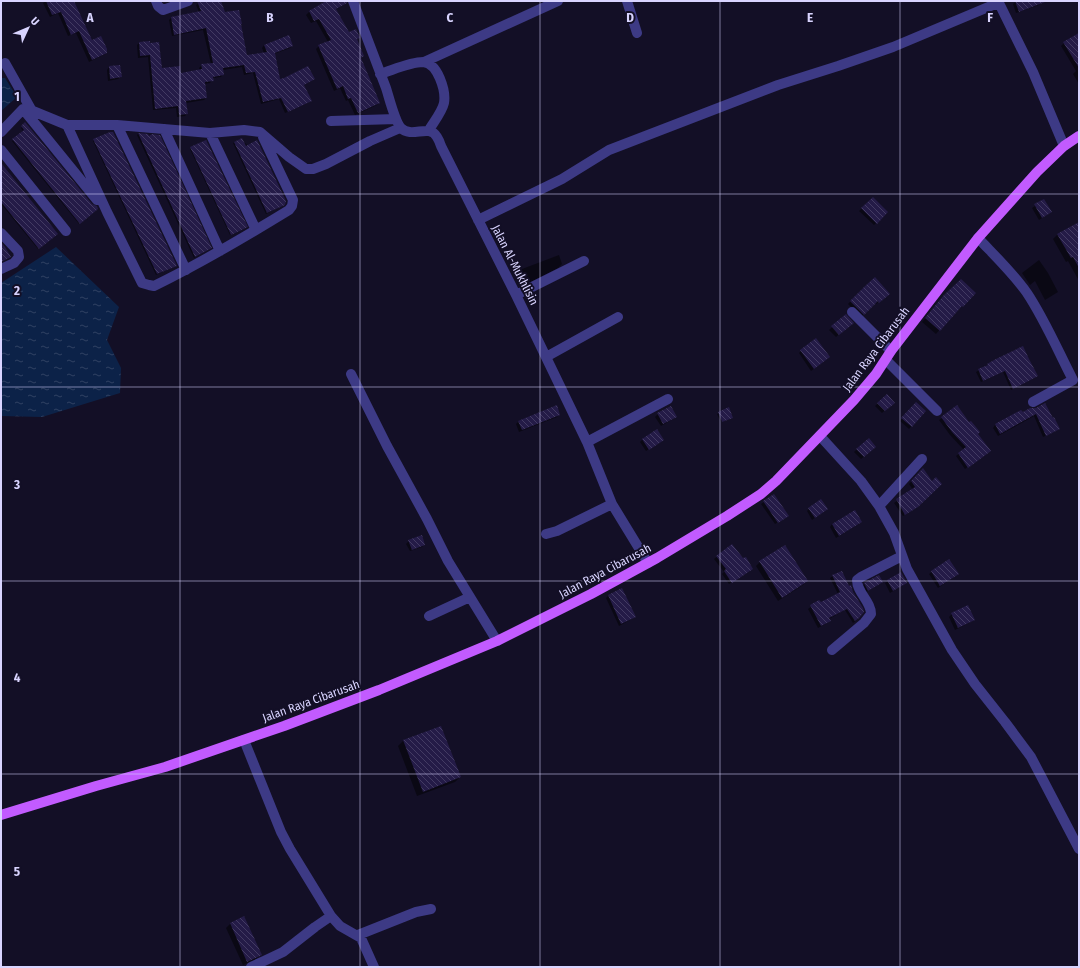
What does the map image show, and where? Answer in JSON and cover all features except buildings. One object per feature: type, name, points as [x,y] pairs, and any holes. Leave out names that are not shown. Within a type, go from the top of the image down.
[{"type":"main road","name":"Jalan Raya Cibarusah","points":[[1,815],[165,767],[284,726],[379,690],[496,641],[590,594],[648,563],[727,516],[761,494],[792,466],[865,388],[978,238],[1037,172],[1064,146],[1079,136]]},
{"type":"street","points":[[156,1],[158,6],[163,10],[188,1]]},
{"type":"street","points":[[353,1],[398,123],[406,132],[415,133],[428,130],[444,104],[442,85],[437,72],[432,66],[424,62]]},
{"type":"street","points":[[380,74],[410,64],[424,62],[558,1]]},
{"type":"street","points":[[627,1],[637,33]]},
{"type":"street","points":[[478,220],[562,179],[609,150],[778,85],[893,47],[998,2],[1033,72],[1064,146]]},
{"type":"street","points":[[5,63],[27,110],[107,212]]},
{"type":"street","points":[[27,110],[67,125],[117,125],[210,133],[244,130],[260,132],[288,158],[306,169],[313,169],[326,164],[370,141],[398,123]]},
{"type":"street","points":[[1,132],[27,110]]},
{"type":"street","points":[[331,121],[398,123]]},
{"type":"street","points":[[67,125],[142,283],[154,286],[220,251],[289,210],[292,206],[293,200],[260,132]]},
{"type":"street","points":[[117,125],[186,270]]},
{"type":"street","points":[[164,129],[220,251]]},
{"type":"street","name":"Jalan Al-Mukhlisin","points":[[428,130],[438,137],[441,146],[516,295],[587,442],[612,504],[648,563]]},
{"type":"street","points":[[210,133],[256,230]]},
{"type":"street","points":[[1,150],[66,231]]},
{"type":"street","points":[[1,233],[18,251],[19,257],[14,263],[1,270]]},
{"type":"street","points":[[978,238],[1010,272],[1026,293],[1076,378],[1033,402]]},
{"type":"street","points":[[516,295],[584,261]]},
{"type":"street","points":[[852,312],[888,356],[937,411]]},
{"type":"street","points":[[546,357],[618,317]]},
{"type":"street","points":[[351,374],[448,561],[496,641]]},
{"type":"street","points":[[587,442],[668,399]]},
{"type":"street","points":[[820,436],[861,481],[879,506],[894,533],[907,570],[957,657],[1030,757],[1079,849]]},
{"type":"street","points":[[879,506],[922,459]]},
{"type":"street","points":[[546,534],[557,531],[612,504]]},
{"type":"street","points":[[832,650],[864,623],[871,614],[870,608],[857,586],[857,580],[902,556]]},
{"type":"street","points":[[429,616],[470,597]]},
{"type":"street","points":[[244,740],[281,832],[290,849],[331,916],[340,926],[361,938],[374,967]]},
{"type":"street","points":[[358,935],[416,912],[431,909]]},
{"type":"street","points":[[251,967],[283,952],[331,916]]},
{"type":"water","points":[[1,78],[5,78],[17,97],[1,111]]},
{"type":"water","points":[[56,247],[119,307],[107,340],[121,368],[120,393],[42,417],[1,416],[1,283]]}]
